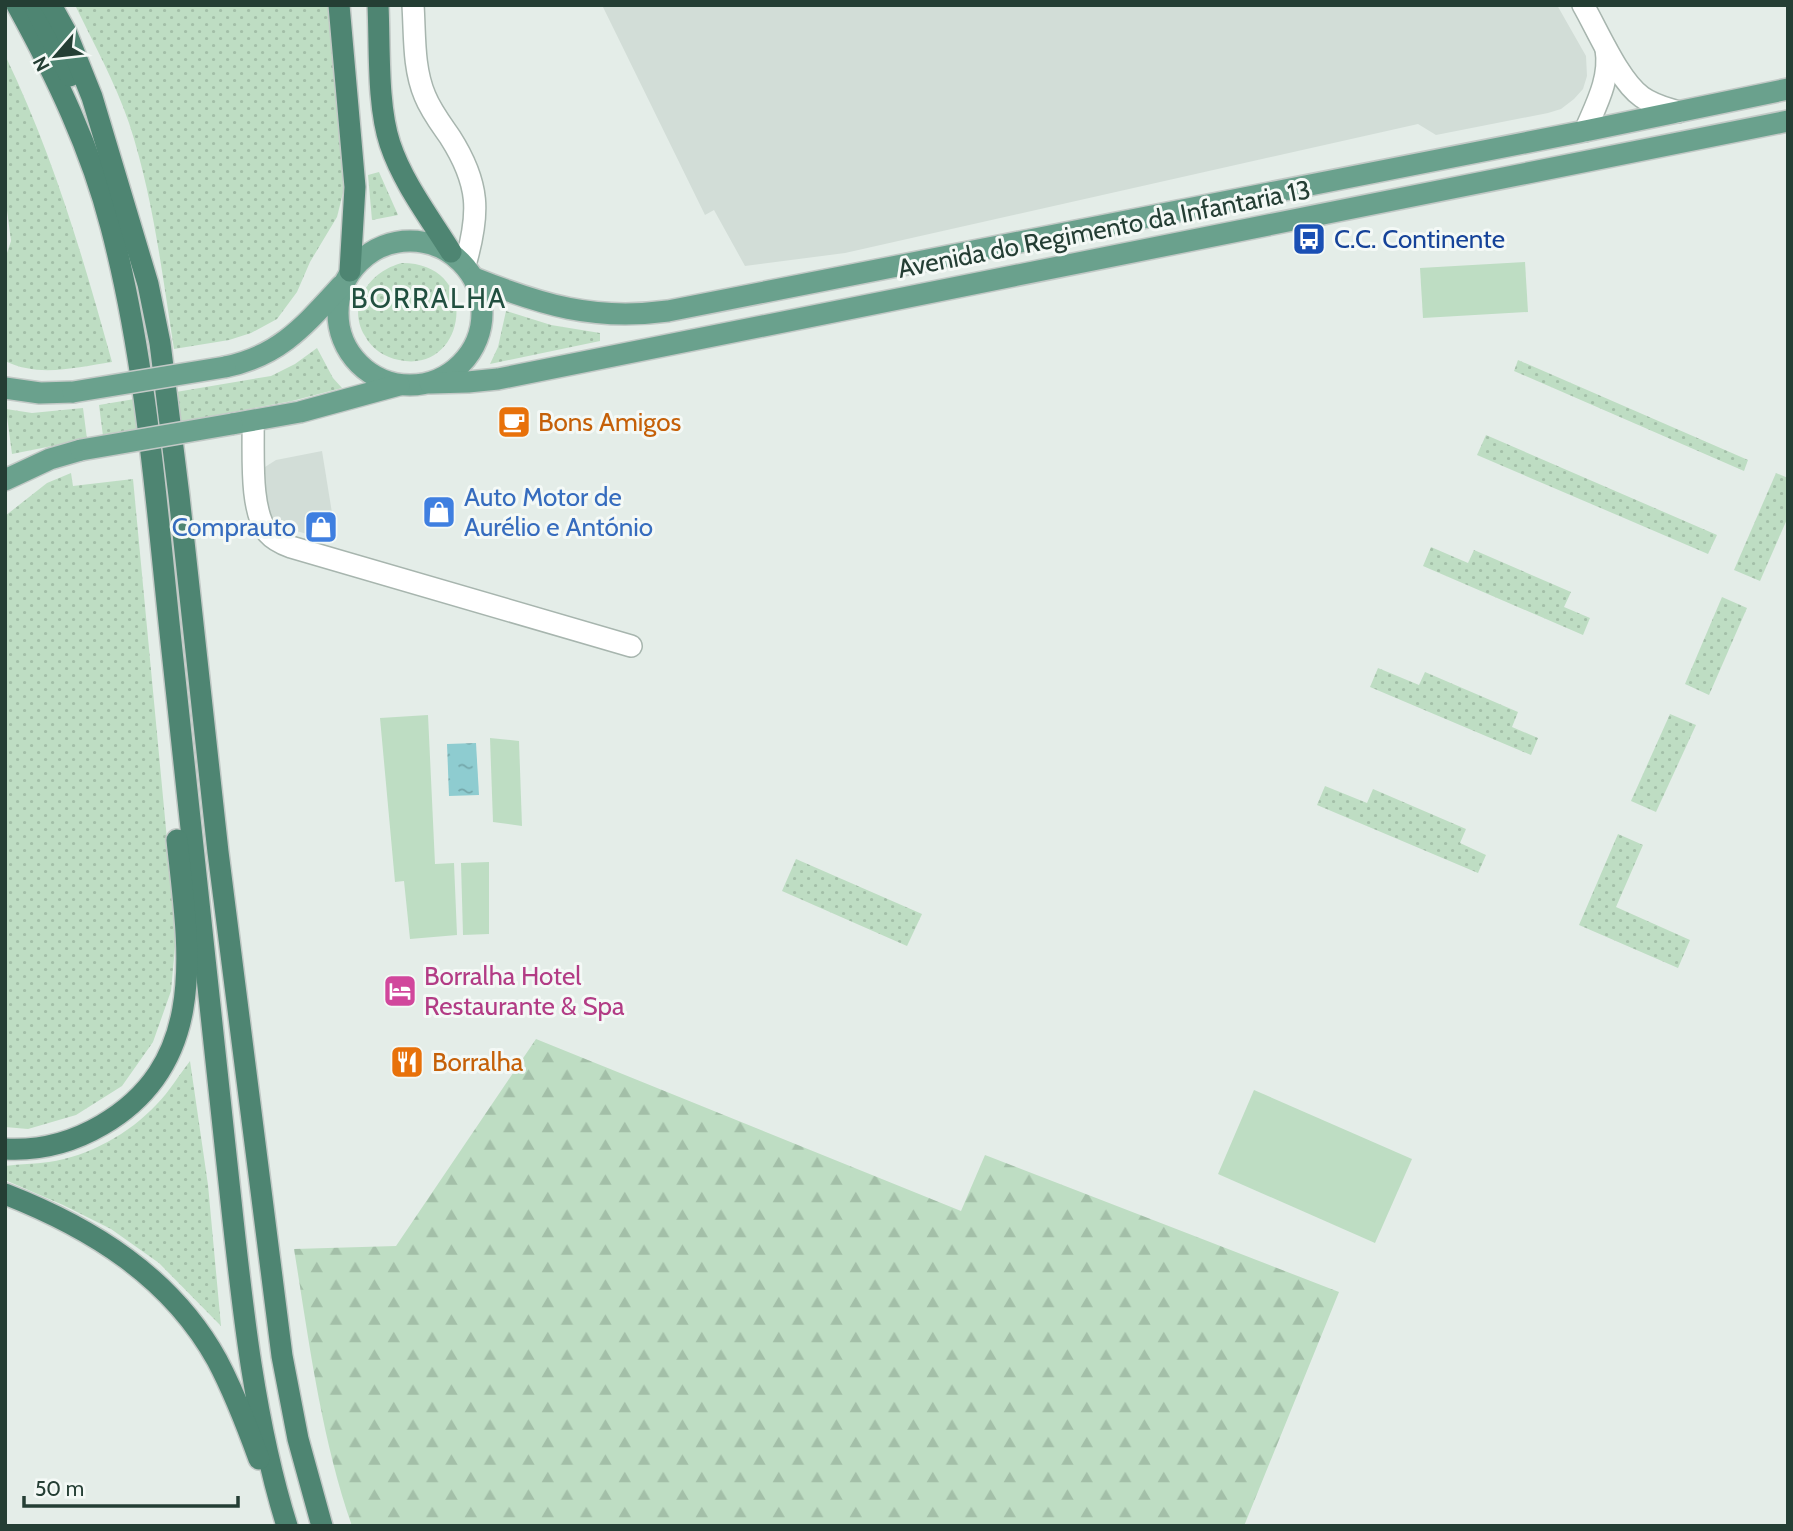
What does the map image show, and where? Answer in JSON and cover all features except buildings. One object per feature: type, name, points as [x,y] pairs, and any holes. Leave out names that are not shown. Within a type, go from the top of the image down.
[{"type":"highway","points":[[17,5],[79,130],[111,227],[136,347],[153,477],[234,1233],[253,1369],[268,1448],[286,1521]]},
{"type":"highway","points":[[34,5],[85,109],[130,228]]},
{"type":"highway","points":[[51,5],[66,32],[92,97],[148,284],[160,342],[220,866],[282,1356],[298,1438],[321,1526]]},
{"type":"highway","points":[[339,5],[355,187],[347,278]]},
{"type":"highway","points":[[378,5],[384,116],[390,143],[402,172],[463,265]]},
{"type":"highway","points":[[5,1149],[32,1148],[63,1142],[93,1130],[124,1111],[138,1099],[166,1063],[174,1047],[179,1026],[186,984],[187,946],[160,662],[153,477]]},
{"type":"highway","points":[[5,1195],[75,1226],[117,1250],[179,1307],[217,1360],[246,1422],[286,1521]]},
{"type":"main road","name":"Avenida do Regimento da Infantaria 13","points":[[463,265],[532,300],[577,311],[608,314],[661,312],[1788,89]]},
{"type":"main road","name":"Avenida do Regimento da Infantaria 13","points":[[430,383],[468,383],[498,379],[1788,121]]},
{"type":"main road","points":[[5,388],[40,393],[73,392],[225,367],[258,358],[280,347],[308,321],[365,255],[385,244],[407,240],[430,243],[463,265],[481,299],[482,320],[477,341],[466,359],[449,374],[430,383],[399,385],[300,412],[243,423],[81,450],[50,459],[5,480]]},
{"type":"main road","points":[[347,278],[337,306],[339,328],[347,348],[360,366],[378,378],[399,385]]},
{"type":"street","points":[[413,5],[421,85],[430,107],[462,156],[474,185],[476,212],[472,241],[463,265]]},
{"type":"street","points":[[1583,5],[1623,76],[1636,92],[1651,102],[1678,112]]},
{"type":"street","points":[[1585,131],[1601,94],[1606,72],[1606,52],[1600,34]]},
{"type":"street","points":[[243,423],[258,511],[268,534],[277,541],[631,646]]},
{"type":"shaded area","points":[[602,5],[1557,5],[1586,56],[1587,76],[1583,89],[1574,99],[1561,109],[1548,113],[1436,135],[1418,124],[845,253],[745,266],[714,210],[705,215]]},
{"type":"shaded area","points":[[322,451],[335,542],[279,526],[266,515],[263,474],[265,467],[276,460]]},
{"type":"green space","points":[[75,5],[328,5],[344,189],[337,217],[310,262],[297,292],[277,319],[251,333],[229,340],[174,349],[156,235],[129,123],[104,63]]},
{"type":"green space","points":[[5,55],[52,168],[78,244],[112,362],[45,370],[5,361],[5,259],[11,241],[5,195]]},
{"type":"green space","points":[[379,172],[398,215],[372,220],[368,175]]},
{"type":"green space","points":[[1525,262],[1528,312],[1423,318],[1420,268]]},
{"type":"green space","points":[[402,263],[428,268],[445,280],[455,298],[456,317],[451,336],[440,351],[422,360],[399,360],[383,355],[368,341],[360,324],[358,312],[364,290],[380,273]]},
{"type":"green space","points":[[506,311],[551,325],[600,333],[600,341],[490,364],[498,347]]},
{"type":"green space","points":[[317,348],[333,378],[342,388],[292,401],[103,436],[99,405],[271,376],[295,364]]},
{"type":"green space","points":[[1518,360],[1748,460],[1744,471],[1514,371]]},
{"type":"green space","points":[[83,408],[87,439],[12,454],[6,409],[32,413]]},
{"type":"green space","points":[[1486,435],[1717,535],[1708,554],[1477,455]]},
{"type":"green space","points":[[71,473],[73,486],[133,479],[176,935],[171,991],[153,1042],[122,1086],[76,1115],[28,1129],[5,1127],[5,516],[47,483]]},
{"type":"green space","points":[[1776,473],[1788,478],[1788,517],[1760,581],[1734,570]]},
{"type":"green space","points":[[1431,547],[1468,563],[1474,550],[1571,592],[1564,607],[1590,618],[1583,635],[1423,566]]},
{"type":"green space","points":[[1722,597],[1747,608],[1709,695],[1685,684]]},
{"type":"green space","points":[[1378,668],[1419,685],[1425,672],[1518,712],[1512,727],[1538,738],[1531,755],[1370,687]]},
{"type":"green space","points":[[1670,714],[1696,725],[1656,812],[1631,801]]},
{"type":"green space","points":[[428,715],[435,864],[454,863],[457,935],[410,939],[404,881],[395,882],[380,718]]},
{"type":"green space","points":[[490,738],[519,741],[522,826],[493,822]]},
{"type":"green space","points":[[1325,786],[1367,803],[1373,789],[1466,829],[1460,843],[1486,855],[1478,873],[1317,805]]},
{"type":"green space","points":[[1618,834],[1643,845],[1616,907],[1690,940],[1678,968],[1579,925]]},
{"type":"green space","points":[[796,859],[922,914],[907,946],[782,891]]},
{"type":"green space","points":[[489,862],[489,934],[463,935],[461,863]]},
{"type":"green space","points":[[536,1039],[961,1211],[985,1155],[1339,1292],[1244,1526],[352,1526],[324,1424],[294,1249],[396,1246]]},
{"type":"green space","points":[[190,1061],[208,1185],[221,1326],[159,1263],[111,1229],[5,1180],[5,1166],[43,1163],[79,1155],[121,1134],[157,1104]]},
{"type":"green space","points":[[1254,1090],[1412,1159],[1375,1243],[1218,1174]]},
{"type":"water","points":[[476,743],[479,795],[449,796],[447,744]]},
{"type":"place","name":"C.C. Continente","points":[[1309,239]]},
{"type":"place","name":"Bons Amigos","points":[[514,422]]},
{"type":"place","name":"Auto Motor de Aurélio e António","points":[[439,512]]},
{"type":"place","name":"Comprauto","points":[[321,527]]},
{"type":"place","name":"Borralha Hotel Restaurante & Spa","points":[[400,991]]},
{"type":"place","name":"Borralha","points":[[407,1062]]},
{"type":"district","name":"BORRALHA","points":[[429,298]]}]
